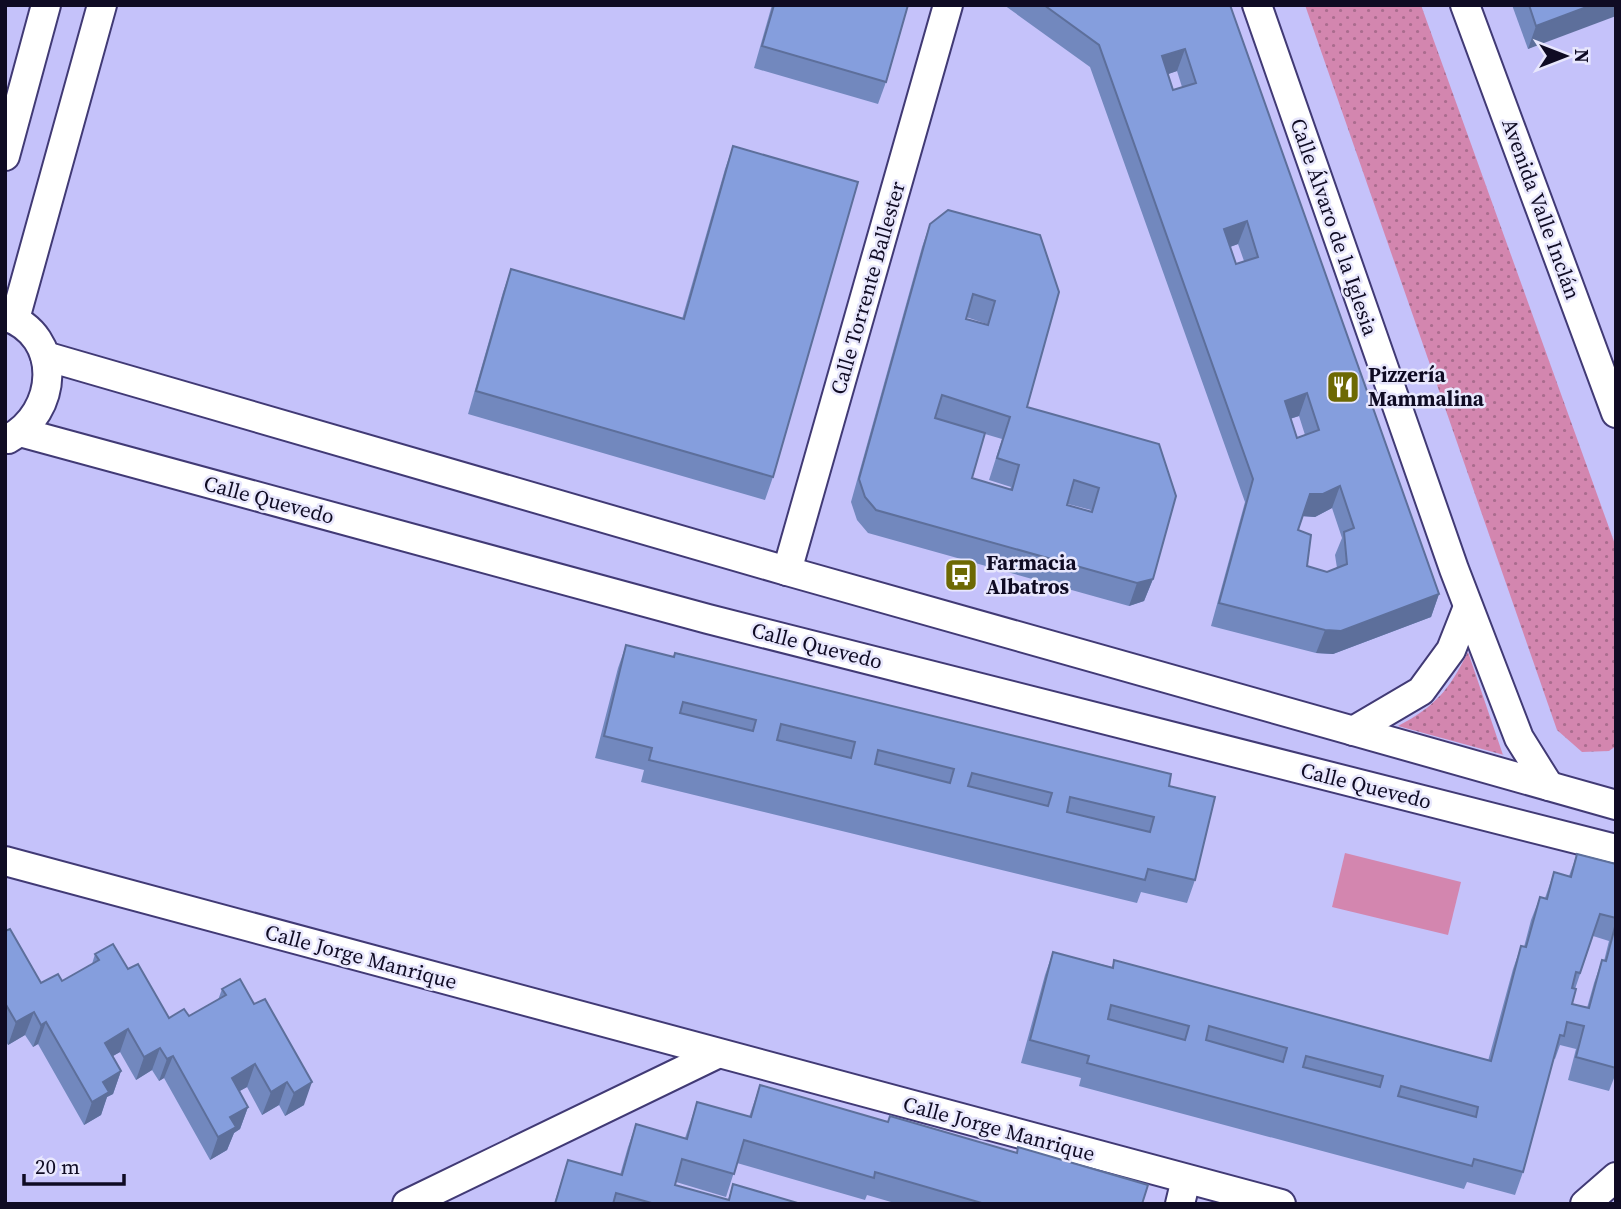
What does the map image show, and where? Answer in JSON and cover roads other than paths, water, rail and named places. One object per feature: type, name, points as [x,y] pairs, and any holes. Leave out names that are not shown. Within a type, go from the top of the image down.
[{"type":"street","points":[[5,156],[46,5]]},
{"type":"street","points":[[13,436],[36,417],[45,398],[49,377],[45,356],[34,335],[10,317],[102,5]]},
{"type":"street","name":"Calle Torrente Ballester","points":[[787,571],[948,5]]},
{"type":"street","name":"Calle Álvaro de la Iglesia","points":[[1257,5],[1468,607],[1518,738],[1549,786]]},
{"type":"street","name":"Avenida Valle Inclán","points":[[1465,5],[1616,413]]},
{"type":"street","points":[[45,356],[787,571],[1353,731],[1549,786],[1608,797]]},
{"type":"street","name":"Calle Quevedo","points":[[13,436],[708,619],[1616,849]]},
{"type":"street","points":[[1353,731],[1421,691],[1451,650],[1468,607]]},
{"type":"street","name":"Calle Jorge Manrique","points":[[5,861],[717,1054],[1183,1191],[1281,1204]]},
{"type":"street","points":[[407,1204],[717,1054]]},
{"type":"street","points":[[1585,1204],[1616,1177]]},
{"type":"place","name":"Pizzería Mammalina","points":[[1343,387]]},
{"type":"place","name":"Farmacia Albatros","points":[[961,575]]}]
